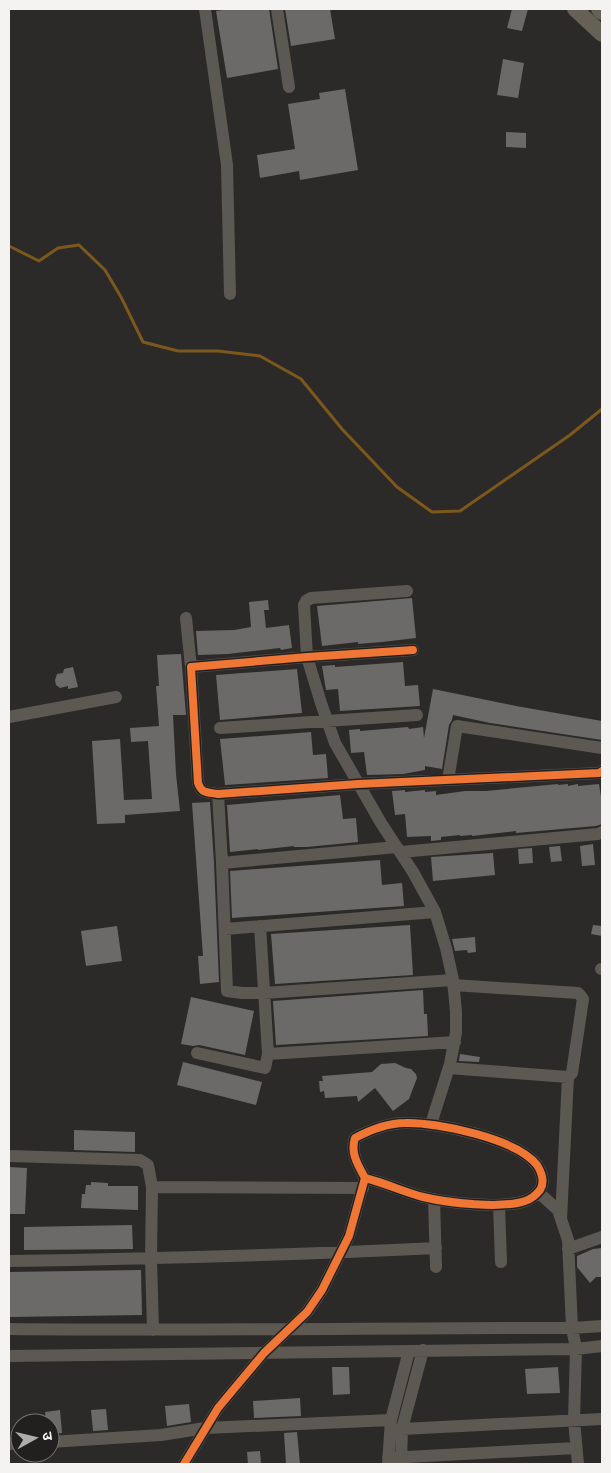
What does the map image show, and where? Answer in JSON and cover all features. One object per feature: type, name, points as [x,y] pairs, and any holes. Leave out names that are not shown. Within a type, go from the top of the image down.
[{"type":"main road","points":[[575,9],[602,34]]},
{"type":"main road","points":[[599,9],[602,12]]},
{"type":"street","points":[[205,9],[227,166],[230,294]]},
{"type":"street","points":[[277,9],[289,87]]},
{"type":"street","points":[[407,591],[308,599],[304,605],[307,657],[320,703],[336,743],[358,784],[413,872],[435,912],[446,948],[453,982],[456,1012],[455,1042],[449,1068],[431,1124]]},
{"type":"street","points":[[186,618],[198,783],[202,791],[218,794],[358,784],[601,773]]},
{"type":"street","points":[[191,667],[413,650]]},
{"type":"street","points":[[9,717],[116,697]]},
{"type":"street","points":[[220,728],[417,715]]},
{"type":"street","points":[[448,780],[457,726],[602,748]]},
{"type":"street","points":[[218,794],[227,991],[264,993],[453,982],[580,994],[583,999],[572,1073],[568,1077],[561,1221]]},
{"type":"street","points":[[222,863],[598,834],[602,832]]},
{"type":"street","points":[[224,929],[435,912]]},
{"type":"street","points":[[197,1054],[265,1068],[268,1054],[260,926]]},
{"type":"street","points":[[268,1054],[455,1042]]},
{"type":"street","points":[[449,1068],[568,1077]]},
{"type":"street","points":[[152,1187],[364,1183],[390,1185],[434,1199],[460,1203],[506,1205],[526,1201],[534,1197],[542,1186],[542,1176],[537,1165],[507,1144],[431,1124],[404,1123],[379,1127],[355,1138],[353,1144],[354,1157],[364,1183],[349,1236],[342,1253],[336,1260],[322,1290],[307,1312],[288,1328],[264,1353],[218,1408],[184,1464]]},
{"type":"street","points":[[9,1156],[140,1160],[148,1165],[152,1187],[151,1259],[153,1330]]},
{"type":"street","points":[[538,1192],[558,1210],[568,1240],[572,1328],[576,1349],[574,1420],[578,1464]]},
{"type":"street","points":[[434,1199],[436,1267]]},
{"type":"street","points":[[499,1205],[501,1262]]},
{"type":"street","points":[[568,1250],[602,1237]]},
{"type":"street","points":[[9,1261],[151,1259],[436,1248]]},
{"type":"street","points":[[9,1329],[572,1328],[602,1326]]},
{"type":"street","points":[[9,1356],[576,1349],[602,1346]]},
{"type":"street","points":[[416,1350],[394,1427],[394,1461],[576,1448]]},
{"type":"street","points":[[60,1441],[161,1434],[205,1428],[394,1427],[602,1418]]},
{"type":"building","points":[[269,9],[278,69],[227,78],[216,11]]},
{"type":"building","points":[[285,9],[330,9],[335,39],[291,46]]},
{"type":"building","points":[[512,9],[528,9],[522,31],[507,28]]},
{"type":"building","points":[[503,59],[524,63],[518,98],[497,95]]},
{"type":"building","points":[[345,89],[358,170],[300,180],[299,171],[260,178],[257,155],[295,149],[288,104],[320,99],[319,93]]},
{"type":"building","points":[[506,132],[526,133],[526,148],[506,147]]},
{"type":"building","points":[[412,598],[416,638],[322,646],[317,606]]},
{"type":"building","points":[[268,600],[269,610],[264,610],[266,628],[289,625],[292,648],[198,655],[196,631],[234,630],[251,627],[249,602]]},
{"type":"building","points":[[181,654],[186,715],[173,715],[180,811],[125,815],[125,823],[97,824],[92,741],[120,739],[124,800],[152,799],[148,741],[131,742],[130,728],[159,726],[156,686],[159,686],[157,655]]},
{"type":"building","points":[[403,662],[405,686],[418,685],[420,706],[340,711],[338,689],[326,690],[322,666],[335,665],[335,667]]},
{"type":"building","points":[[73,667],[78,687],[68,689],[68,686],[60,688],[56,685],[57,674],[63,673],[64,669]]},
{"type":"building","points":[[297,669],[302,713],[220,720],[216,675]]},
{"type":"building","points":[[433,689],[602,721],[602,740],[490,723],[453,715],[449,725],[442,769],[425,766],[425,770],[403,774],[367,775],[364,752],[351,753],[349,730],[423,727],[424,738]]},
{"type":"building","points":[[311,732],[313,755],[326,754],[328,778],[225,785],[220,739]]},
{"type":"building","points":[[568,784],[568,786],[578,784],[578,786],[599,784],[602,803],[602,824],[516,833],[516,831],[472,836],[460,835],[441,837],[441,840],[431,841],[431,836],[407,837],[405,814],[395,815],[392,791],[436,791],[436,795]]},
{"type":"building","points":[[340,795],[343,819],[356,818],[358,842],[230,852],[227,805]]},
{"type":"building","points":[[210,802],[219,982],[200,984],[198,956],[203,956],[192,803]]},
{"type":"building","points":[[593,844],[595,865],[582,866],[580,846]]},
{"type":"building","points":[[560,846],[562,861],[551,862],[549,847]]},
{"type":"building","points":[[532,848],[533,863],[519,864],[518,849]]},
{"type":"building","points":[[493,853],[495,875],[433,881],[431,857]]},
{"type":"building","points":[[380,860],[382,885],[402,883],[404,906],[232,918],[230,871]]},
{"type":"building","points":[[410,925],[413,975],[275,984],[271,934]]},
{"type":"building","points":[[593,925],[602,926],[602,936],[591,934]]},
{"type":"building","points":[[117,926],[122,961],[86,966],[81,931]]},
{"type":"building","points":[[475,937],[476,952],[468,953],[467,950],[455,951],[452,939]]},
{"type":"building","points":[[423,990],[424,1014],[427,1014],[428,1036],[276,1045],[273,1001]]},
{"type":"building","points":[[191,997],[254,1011],[245,1055],[199,1045],[181,1044]]},
{"type":"building","points":[[460,1054],[480,1057],[479,1062],[459,1061]]},
{"type":"building","points":[[183,1062],[262,1082],[256,1105],[177,1085]]},
{"type":"building","points":[[395,1063],[411,1069],[417,1078],[409,1099],[393,1111],[375,1088],[358,1102],[357,1096],[325,1098],[324,1091],[320,1092],[319,1081],[323,1081],[322,1076],[372,1072],[381,1064]]},
{"type":"building","points":[[74,1130],[135,1132],[135,1152],[74,1150]]},
{"type":"building","points":[[9,1167],[27,1168],[25,1214],[9,1214]]},
{"type":"building","points":[[91,1182],[108,1183],[108,1186],[138,1186],[138,1210],[81,1208],[82,1194],[85,1194],[86,1185],[91,1185]]},
{"type":"building","points":[[132,1225],[133,1249],[24,1250],[24,1227]]},
{"type":"building","points":[[602,1248],[602,1277],[596,1277],[590,1283],[577,1267],[577,1256],[593,1249]]},
{"type":"building","points":[[141,1270],[142,1315],[9,1317],[9,1272]]},
{"type":"building","points":[[332,1367],[349,1367],[350,1394],[333,1395]]},
{"type":"building","points":[[558,1367],[560,1393],[527,1394],[525,1369]]},
{"type":"building","points":[[300,1398],[301,1416],[254,1418],[253,1401]]},
{"type":"building","points":[[189,1404],[191,1422],[167,1426],[165,1406]]},
{"type":"building","points":[[106,1409],[108,1430],[93,1431],[91,1410]]},
{"type":"building","points":[[60,1410],[62,1433],[60,1433],[60,1413],[45,1412]]},
{"type":"building","points":[[297,1432],[300,1464],[286,1464],[284,1433]]},
{"type":"building","points":[[260,1451],[261,1464],[248,1464],[247,1452]]},
{"type":"waterway","points":[[9,246],[39,261],[58,248],[79,245],[105,270],[121,297],[143,342],[178,351],[218,351],[260,356],[301,379],[342,429],[397,487],[432,512],[460,511],[570,435],[602,409]]},
{"type":"cycle path","points":[[413,650],[191,667],[198,783],[201,789],[205,792],[218,794],[358,784],[599,773],[602,771]]},
{"type":"cycle path","points":[[184,1464],[218,1408],[264,1353],[307,1312],[322,1290],[349,1236],[365,1178],[354,1154],[355,1138],[367,1132],[399,1123],[419,1123],[456,1129],[513,1147],[537,1165],[543,1181],[542,1187],[534,1197],[515,1203],[489,1205],[460,1203],[423,1197],[365,1178]]}]
